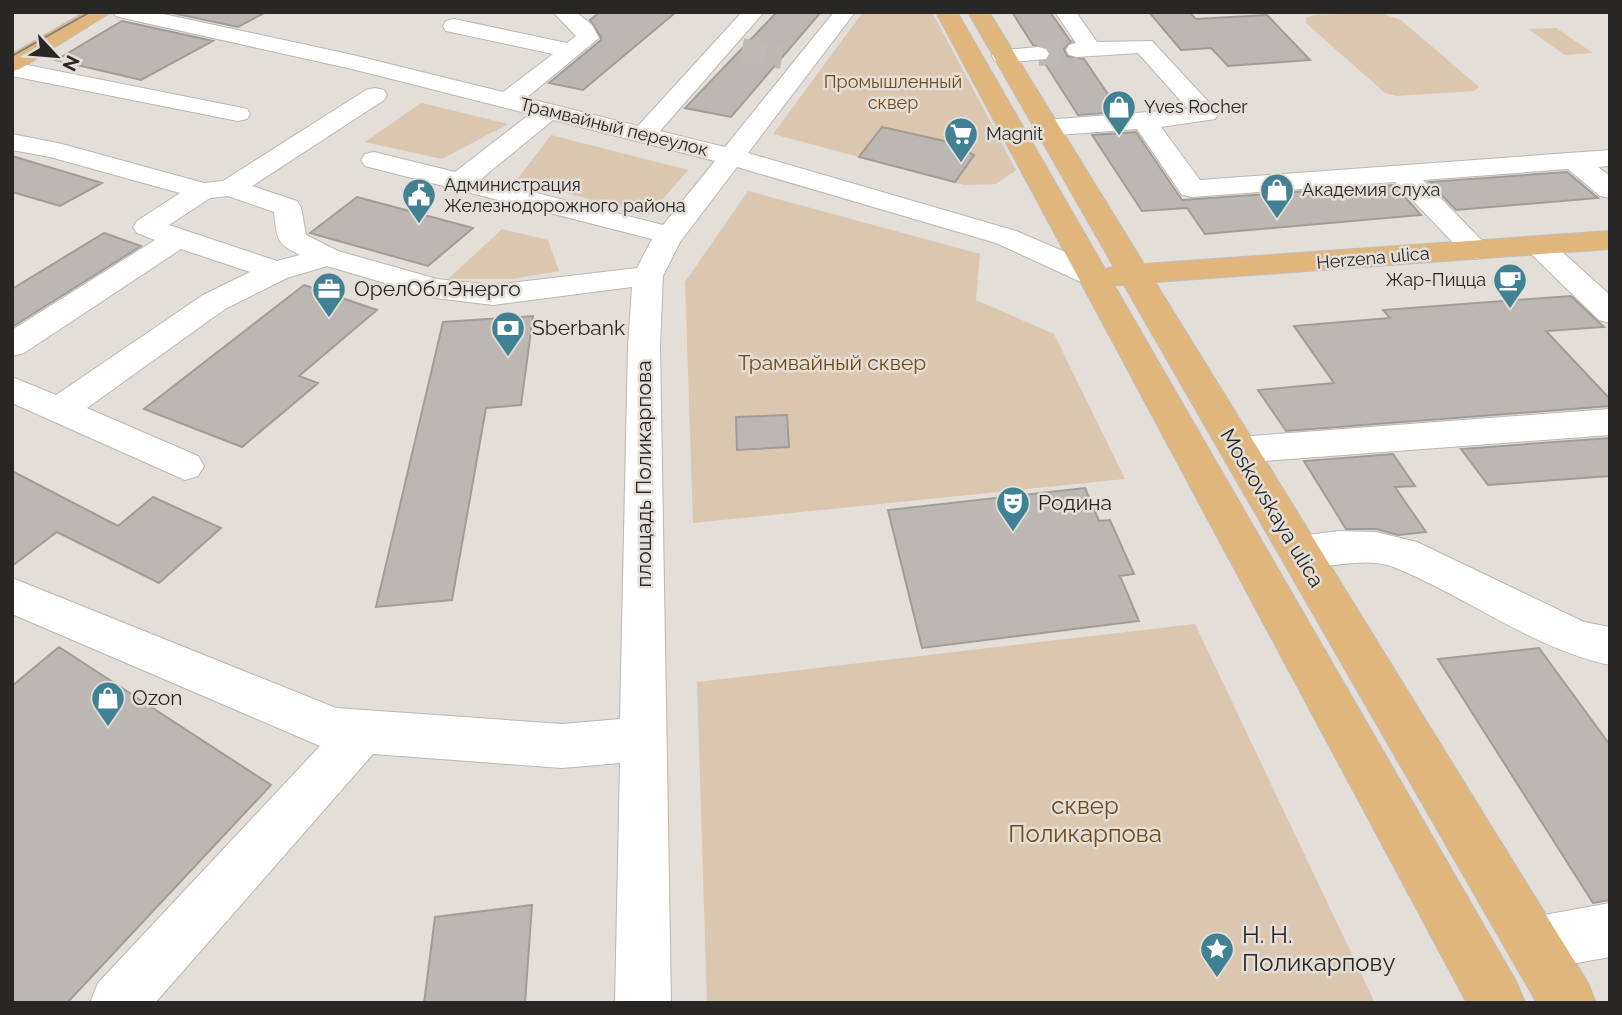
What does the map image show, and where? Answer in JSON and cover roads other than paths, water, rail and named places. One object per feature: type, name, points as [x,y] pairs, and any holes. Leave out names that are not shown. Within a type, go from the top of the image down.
[{"type":"main road","points":[[12,43],[66,12]]},
{"type":"main road","points":[[12,64],[101,12]]},
{"type":"main road","name":"Moskovskaya ulica","points":[[946,12],[1115,276],[1238,450],[1568,1003]]},
{"type":"main road","name":"Moskovskaya ulica","points":[[978,12],[1045,128],[1115,276],[1497,1003]]},
{"type":"main road","name":"Herzena ulica","points":[[1115,276],[1610,240]]},
{"type":"street","name":"Трамвайный переулок","points":[[123,12],[353,62],[732,157],[1006,237],[1115,276]]},
{"type":"street","points":[[508,100],[588,38],[584,30],[563,12]]},
{"type":"street","points":[[643,135],[733,48],[754,12]]},
{"type":"street","name":"площадь Поликарпова","points":[[643,1003],[644,345],[648,276],[670,235],[845,12]]},
{"type":"street","points":[[1045,128],[1206,114],[1144,46],[1084,50],[1065,12]]},
{"type":"street","points":[[454,26],[572,51]]},
{"type":"street","points":[[1003,56],[1038,54]]},
{"type":"street","points":[[782,57],[807,62]]},
{"type":"street","points":[[12,69],[40,72],[238,114]]},
{"type":"street","points":[[276,271],[147,228],[375,95]]},
{"type":"street","points":[[460,182],[549,111]]},
{"type":"street","points":[[1144,121],[1192,189],[1610,158]]},
{"type":"street","points":[[12,142],[288,207],[292,240],[327,257],[436,288],[493,295],[648,276]]},
{"type":"street","points":[[374,160],[670,235]]},
{"type":"street","points":[[1573,160],[1610,190]]},
{"type":"street","points":[[1401,173],[1476,250]]},
{"type":"street","points":[[12,345],[178,238]]},
{"type":"street","points":[[1538,245],[1610,313]]},
{"type":"street","points":[[59,410],[214,302],[276,271],[327,257]]},
{"type":"street","points":[[12,389],[185,466]]},
{"type":"street","points":[[1238,450],[1610,422]]},
{"type":"street","points":[[1299,552],[1376,546],[1403,552],[1577,639],[1610,646]]},
{"type":"street","points":[[12,595],[335,730],[562,746],[644,739]]},
{"type":"street","points":[[118,1003],[362,733]]},
{"type":"street","points":[[1533,944],[1610,930]]},
{"type":"tunnel","points":[[742,50],[782,57]]},
{"type":"tunnel","points":[[1038,54],[1077,50]]},
{"type":"tram line","points":[[12,56],[90,12]]},
{"type":"place","name":"Yves Rocher","points":[[1119,137]]},
{"type":"place","name":"Magnit","points":[[961,164]]},
{"type":"place","name":"Академия слуха","points":[[1277,220]]},
{"type":"place","name":"Администрация Железнодорожного района","points":[[419,225]]},
{"type":"place","name":"Жар-Пицца","points":[[1510,310]]},
{"type":"place","name":"ОрелОблЭнерго","points":[[329,319]]},
{"type":"place","name":"Sberbank","points":[[508,358]]},
{"type":"place","name":"Родина","points":[[1013,533]]},
{"type":"place","name":"Ozon","points":[[108,728]]},
{"type":"place","name":"Н. Н. Поликарпову","points":[[1217,979]]},
{"type":"park label","name":"Промышленный сквер","points":[[893,92]]},
{"type":"park label","name":"Трамвайный сквер","points":[[832,363]]},
{"type":"park label","name":"сквер Поликарпова","points":[[1085,820]]}]
